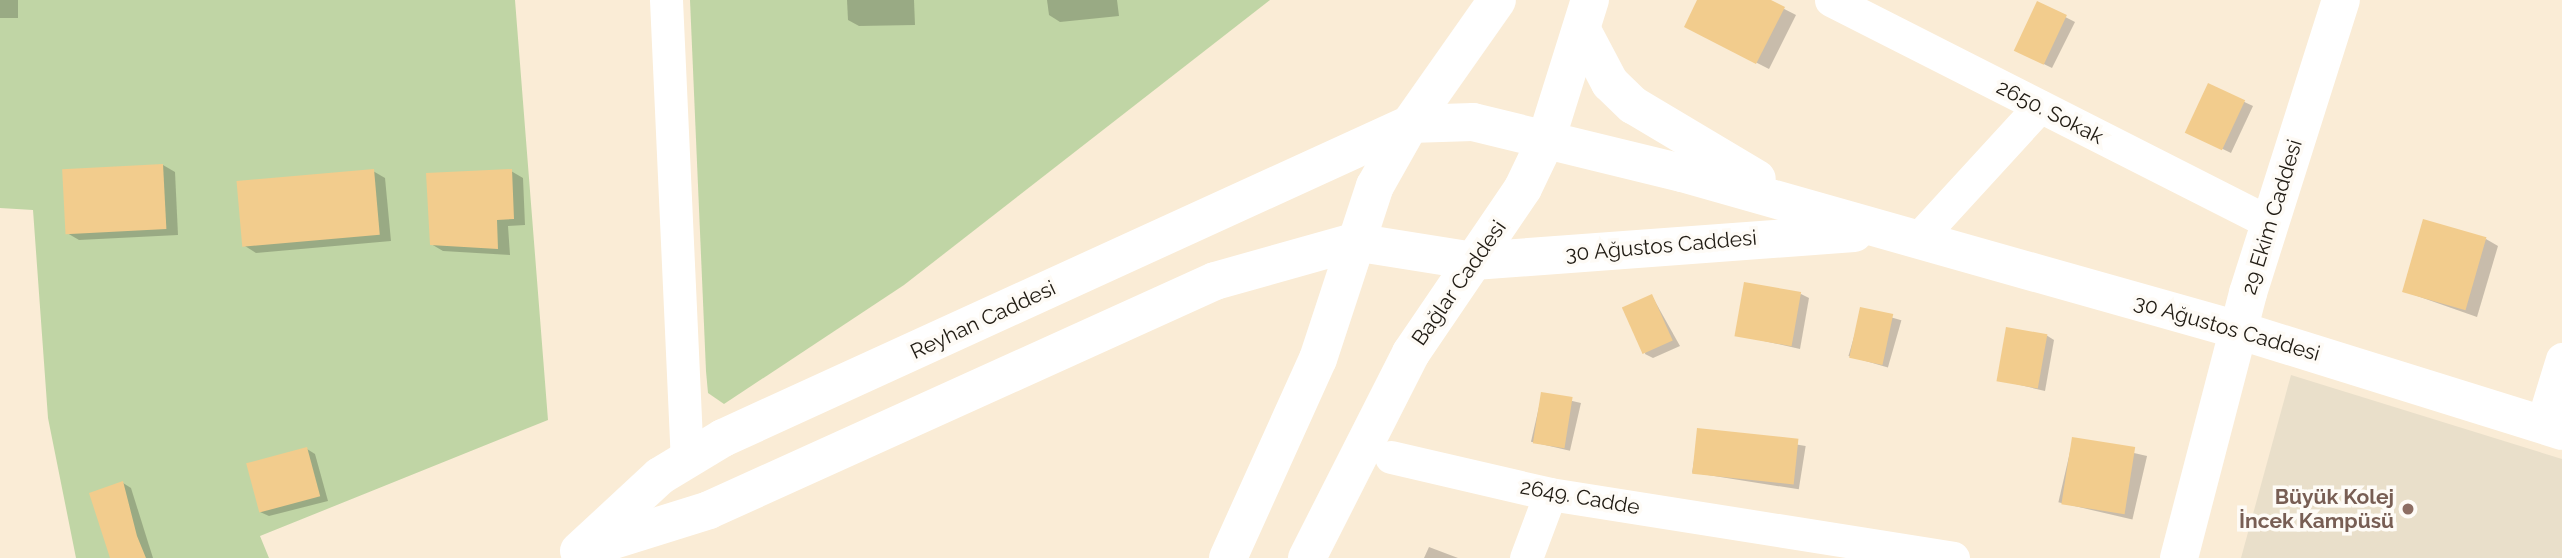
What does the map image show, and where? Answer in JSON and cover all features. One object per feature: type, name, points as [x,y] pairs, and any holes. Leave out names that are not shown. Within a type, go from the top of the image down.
[{"type":"street","points":[[666,0],[687,457]]},
{"type":"street","points":[[1228,558],[1318,359],[1354,242],[1410,124],[1497,0]]},
{"type":"street","name":"2650. Sokak","points":[[1830,0],[2270,223]]},
{"type":"street","name":"29 Ekim Caddesi","points":[[2179,558],[2238,330],[2341,0]]},
{"type":"street","points":[[1586,15],[1610,83],[1633,105],[1808,208]]},
{"type":"street","name":"Bağlar Caddesi","points":[[1307,558],[1411,353],[1523,188],[1546,140],[1586,15]]},
{"type":"street","points":[[1904,235],[2039,106]]},
{"type":"street","name":"30 Ağustos Caddesi","points":[[1410,124],[1473,122],[1808,208],[2238,330],[2552,428]]},
{"type":"street","name":"Reyhan Caddesi","points":[[571,555],[687,457],[1410,124]]},
{"type":"street","name":"30 Ağustos Caddesi","points":[[1354,242],[1474,261],[1904,235]]},
{"type":"street","name":"Reyhan Caddesi","points":[[571,555],[709,510],[1215,281],[1354,242]]},
{"type":"street","points":[[2552,428],[2562,359]]},
{"type":"street","name":"2649. Cadde","points":[[1391,457],[1550,494],[1953,558]]},
{"type":"street","points":[[1525,558],[1550,494]]},
{"type":"street","name":"2649. Cadde","points":[[1770,529],[1832,558]]},
{"type":"shaded area","name":"Büyük Kolej İncek Kampüsü","points":[[2291,375],[2562,459],[2562,558],[2241,558]]},
{"type":"green space","points":[[0,0],[515,0],[548,420],[260,536],[269,558],[76,558],[48,418],[33,210],[0,208]]},
{"type":"green space","points":[[690,0],[1270,0],[904,285],[724,404],[708,393],[706,371]]},
{"type":"building","points":[[1697,0],[1771,0],[1785,7],[1756,64],[1684,27]]},
{"type":"building","points":[[2037,1],[2067,15],[2044,65],[2014,51]]},
{"type":"building","points":[[2208,83],[2245,100],[2222,150],[2185,133]]},
{"type":"building","points":[[163,164],[166,229],[66,234],[62,169]]},
{"type":"building","points":[[374,169],[380,235],[242,247],[237,181]]},
{"type":"building","points":[[512,169],[514,219],[497,220],[498,249],[430,245],[426,173]]},
{"type":"building","points":[[2423,219],[2486,237],[2465,310],[2402,292]]},
{"type":"building","points":[[1744,282],[1801,292],[1792,346],[1734,336]]},
{"type":"building","points":[[1652,294],[1673,341],[1643,354],[1622,307]]},
{"type":"building","points":[[1860,307],[1893,314],[1882,365],[1849,358]]},
{"type":"building","points":[[2006,327],[2047,334],[2038,388],[1996,381]]},
{"type":"building","points":[[1541,392],[1573,397],[1564,448],[1533,443]]},
{"type":"building","points":[[1697,428],[1798,439],[1794,484],[1692,474]]},
{"type":"building","points":[[2072,437],[2135,447],[2125,514],[2061,504]]},
{"type":"building","points":[[307,447],[320,496],[259,513],[246,463]]},
{"type":"building","points":[[123,481],[137,536],[146,558],[110,558],[89,493]]},
{"type":"place","name":"Büyük Kolej İncek Kampüsü","points":[[2408,509]]}]
